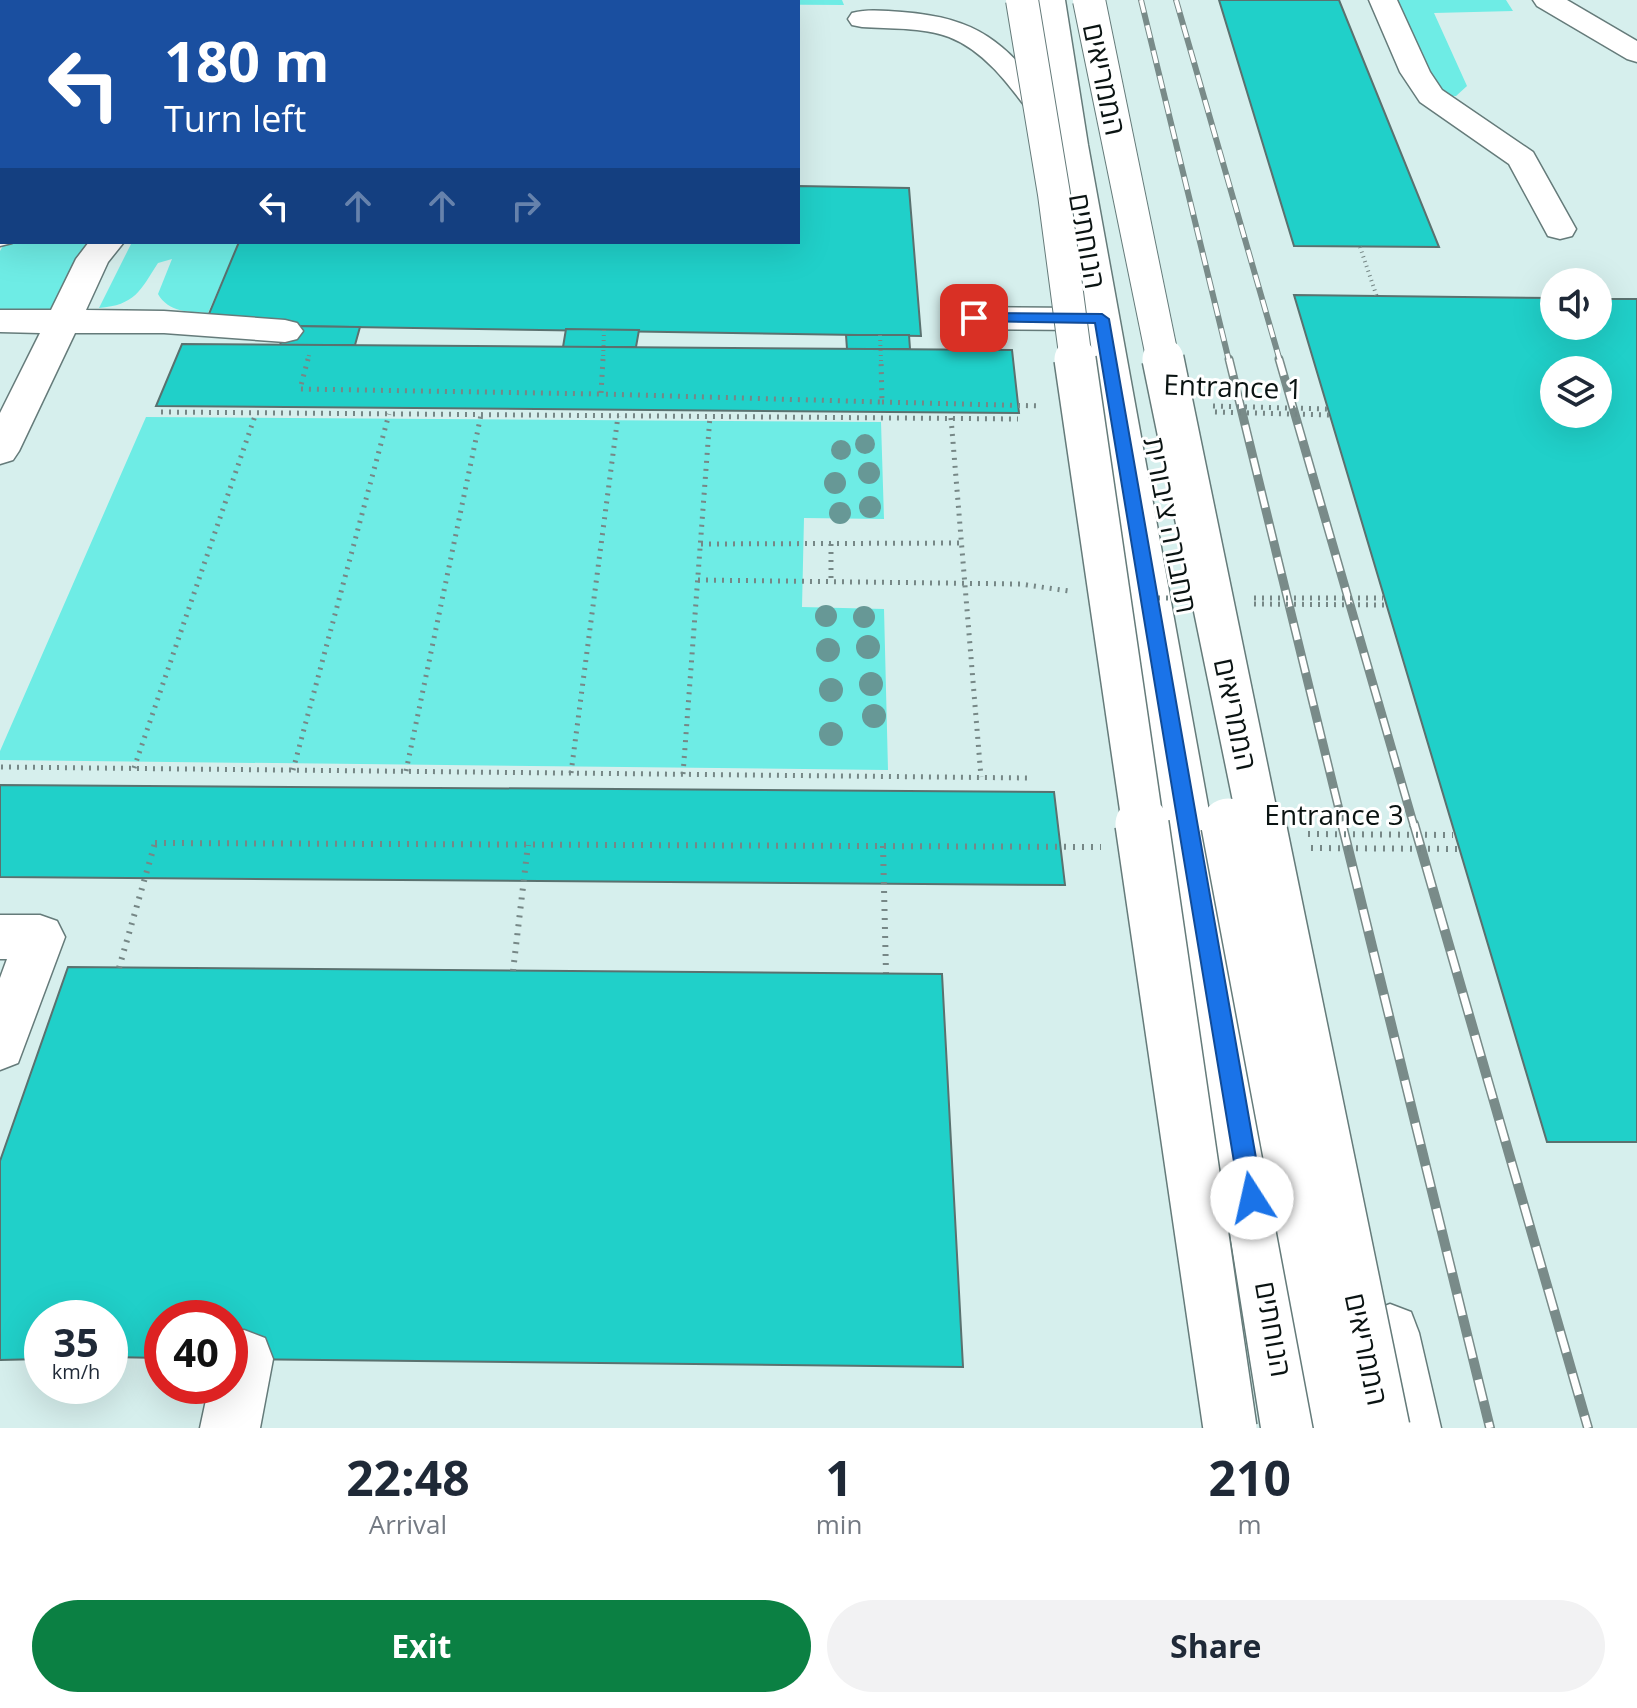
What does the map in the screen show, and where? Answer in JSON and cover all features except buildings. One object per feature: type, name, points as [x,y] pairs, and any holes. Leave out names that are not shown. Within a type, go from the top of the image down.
[{"type":"street","points":[[1022,0],[1054,194],[1082,411],[1230,1428]]},
{"type":"street","name":"הנוחתים","points":[[1051,0],[1072,145],[1291,1428]]},
{"type":"street","name":"תחבורה ציבורית","points":[[1071,0],[1176,600],[1341,1428]]},
{"type":"street","name":"הממריאים","points":[[1089,0],[1383,1428]]},
{"type":"street","points":[[1097,0],[1411,1428]]},
{"type":"street","points":[[1383,0],[1415,72],[1431,96],[1522,159],[1560,229]]},
{"type":"street","points":[[1547,0],[1637,53]]},
{"type":"street","points":[[1580,0],[1637,31]]},
{"type":"street","points":[[862,19],[934,25],[961,33],[987,47],[1072,145]]},
{"type":"street","points":[[0,451],[93,259],[105,244]]},
{"type":"street","points":[[960,318],[1102,319]]},
{"type":"street","points":[[0,321],[164,322],[297,341]]},
{"type":"street","points":[[0,937],[40,937],[0,1046]]},
{"type":"street","points":[[230,1428],[235,1404]]},
{"type":"path","points":[[1360,247],[1377,297]]},
{"type":"path","points":[[601,394],[604,330]]},
{"type":"path","points":[[297,341],[300,389],[882,402],[880,335]]},
{"type":"path","name":"Entrance 1","points":[[1172,405],[1328,409]]},
{"type":"path","points":[[161,412],[1018,419]]},
{"type":"path","points":[[134,768],[256,413]]},
{"type":"path","points":[[293,770],[389,414]]},
{"type":"path","points":[[406,771],[481,415]]},
{"type":"path","points":[[571,773],[618,416]]},
{"type":"path","points":[[683,774],[710,416]]},
{"type":"path","points":[[951,418],[981,777]]},
{"type":"path","points":[[701,544],[962,543]]},
{"type":"path","points":[[831,544],[831,582]]},
{"type":"path","points":[[698,580],[1020,584]]},
{"type":"path","points":[[1176,600],[1385,605]]},
{"type":"path","points":[[1,767],[1029,778]]},
{"type":"path","name":"Entrance 3","points":[[1261,834],[1453,835]]},
{"type":"path","points":[[119,968],[155,843],[1106,847]]},
{"type":"path","points":[[513,971],[528,845]]},
{"type":"path","points":[[883,846],[886,973]]},
{"type":"path","points":[[1308,848],[1458,849]]},
{"type":"shaded area","points":[[800,0],[842,0],[844,5],[800,5]]},
{"type":"shaded area","points":[[1395,0],[1506,0],[1513,11],[1434,13],[1467,86],[1456,96],[1444,96],[1434,87]]},
{"type":"shaded area","points":[[4,244],[86,244],[50,313],[0,313],[0,251]]},
{"type":"shaded area","points":[[131,244],[238,244],[208,313],[173,308],[158,294],[172,259],[158,263],[141,289],[129,300],[99,308]]},
{"type":"shaded area","points":[[146,417],[881,422],[884,519],[804,518],[802,607],[884,609],[888,770],[0,760],[0,751]]},
{"type":"railway","points":[[1141,0],[1229,361]]},
{"type":"railway","points":[[1176,0],[1280,361]]},
{"type":"railway","points":[[1229,359],[1343,826]]},
{"type":"railway","points":[[1279,359],[1414,826]]},
{"type":"railway","points":[[1342,824],[1490,1428]]},
{"type":"railway","points":[[1414,824],[1588,1428]]},
{"type":"route","points":[[974,318],[1102,319],[1252,1198]]}]
